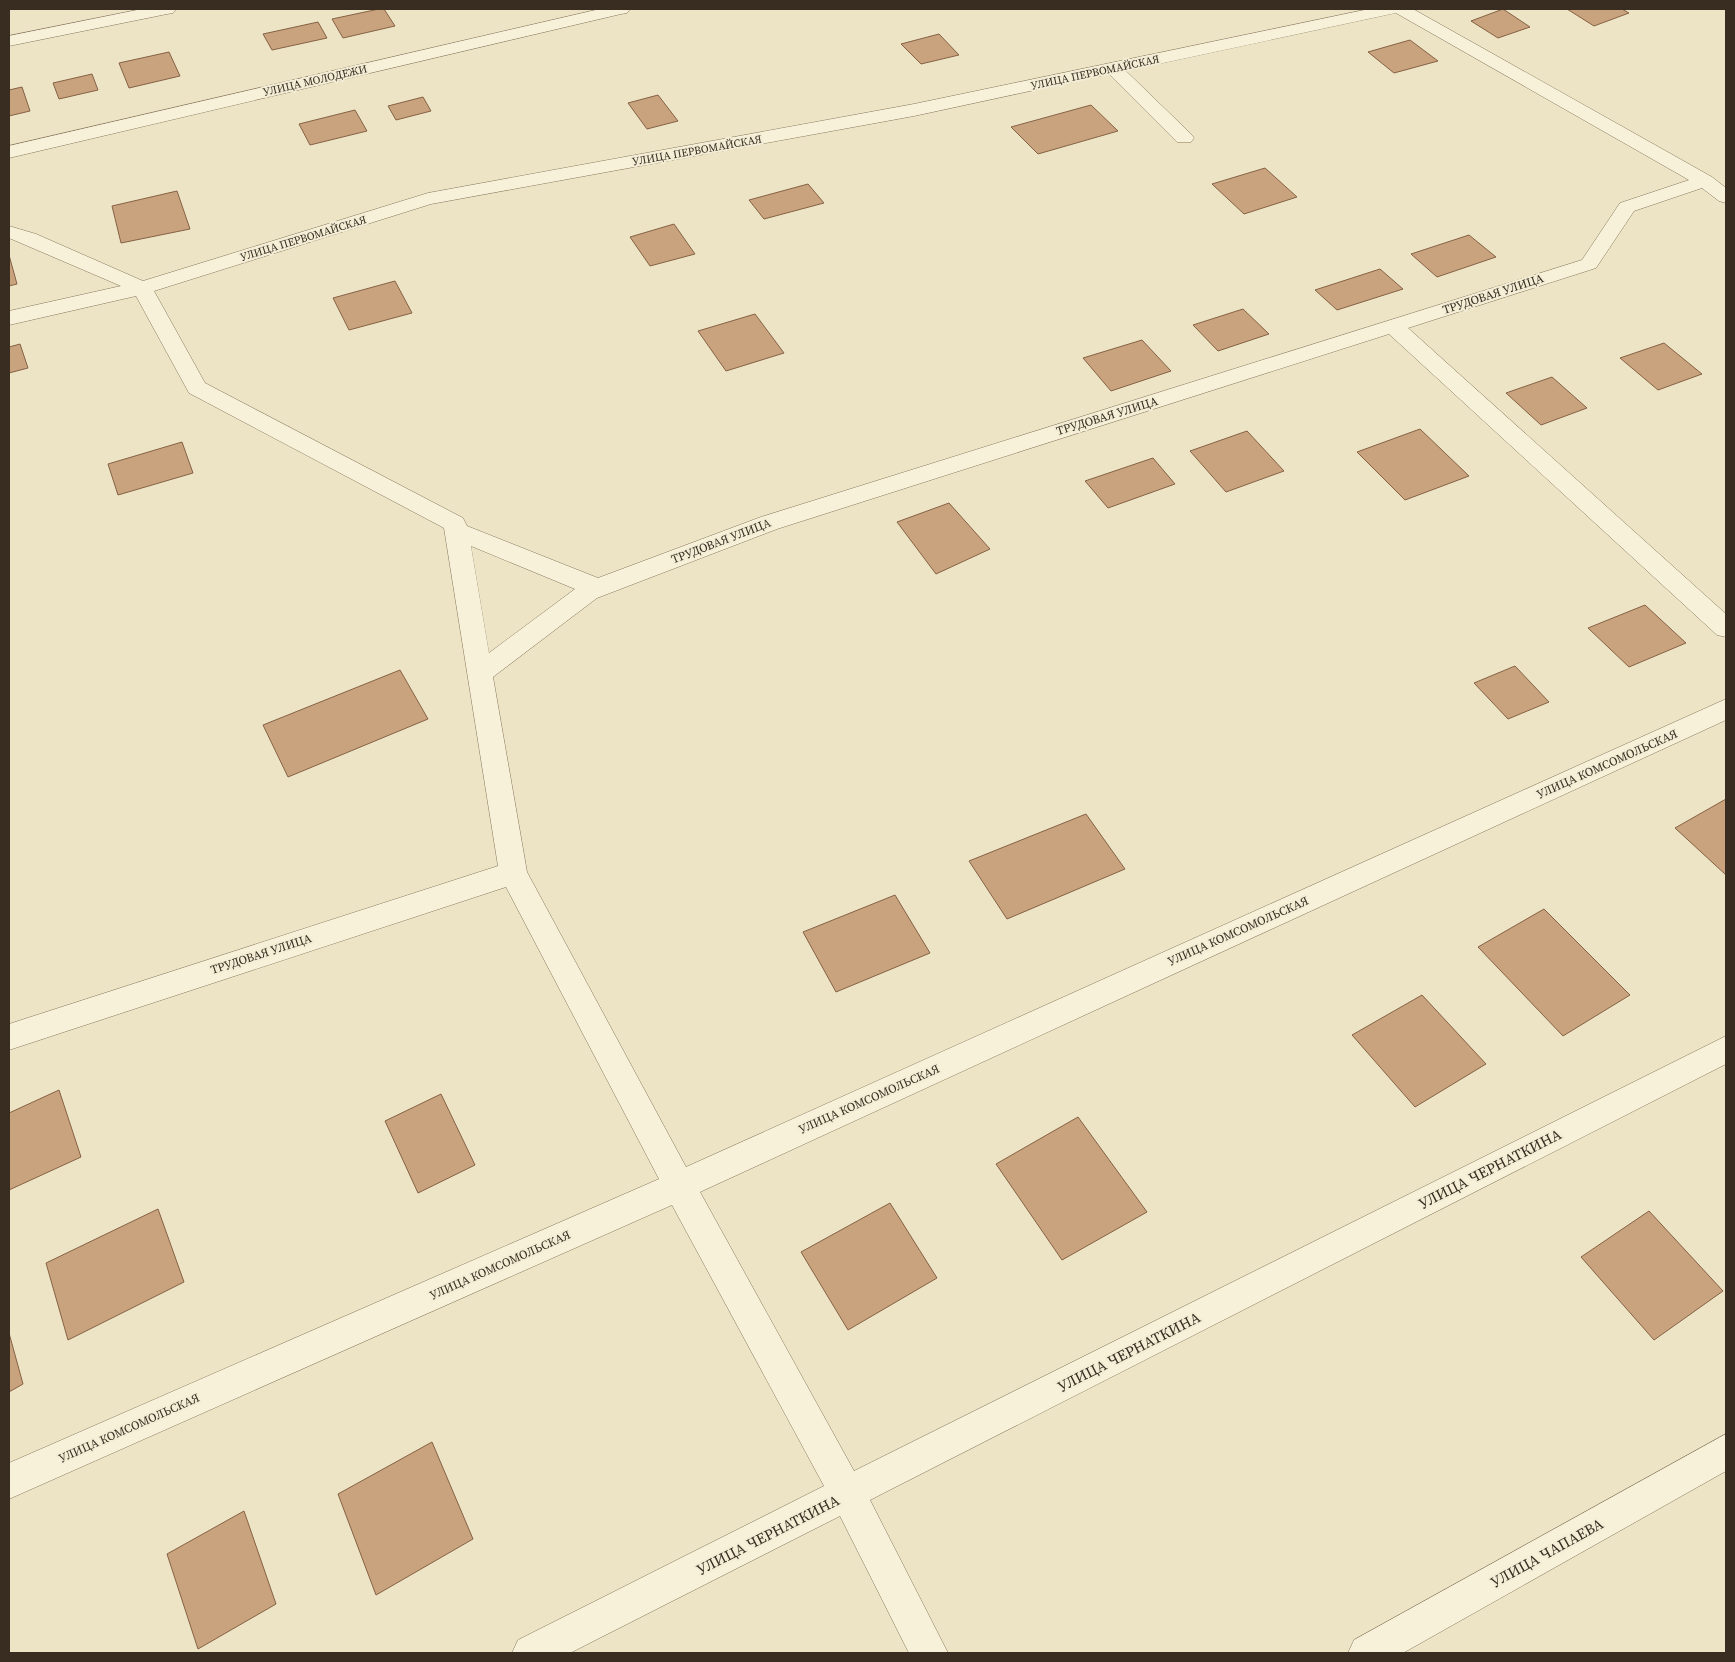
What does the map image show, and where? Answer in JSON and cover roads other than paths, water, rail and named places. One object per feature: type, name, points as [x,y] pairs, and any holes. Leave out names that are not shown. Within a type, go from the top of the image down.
[{"type":"street","points":[[9,41],[167,9]]},
{"type":"street","name":"УЛИЦА МОЛОДЕЖИ","points":[[9,152],[621,9]]},
{"type":"street","name":"УЛИЦА ПЕРВОМАЙСКАЯ","points":[[9,318],[142,288],[428,199],[914,110],[1392,9]]},
{"type":"street","points":[[1401,9],[1705,181],[1726,197]]},
{"type":"street","points":[[1113,68],[1184,138]]},
{"type":"street","name":"ТРУДОВАЯ УЛИЦА","points":[[480,673],[588,592],[769,522],[1589,264],[1627,207],[1705,181]]},
{"type":"street","points":[[9,232],[29,238],[142,288],[197,388],[455,524],[513,873],[678,1186],[848,1495],[929,1653]]},
{"type":"street","points":[[1392,326],[1726,628]]},
{"type":"street","points":[[457,531],[598,588]]},
{"type":"street","name":"УЛИЦА КОМСОМОЛЬСКАЯ","points":[[9,1481],[678,1186],[1726,709]]},
{"type":"street","name":"ТРУДОВАЯ УЛИЦА","points":[[9,1037],[513,873]]},
{"type":"street","name":"УЛИЦА ЧЕРНАТКИНА","points":[[530,1653],[848,1495],[1726,1049]]},
{"type":"street","name":"УЛИЦА ЧАПАЕВА","points":[[1367,1653],[1726,1452]]}]
